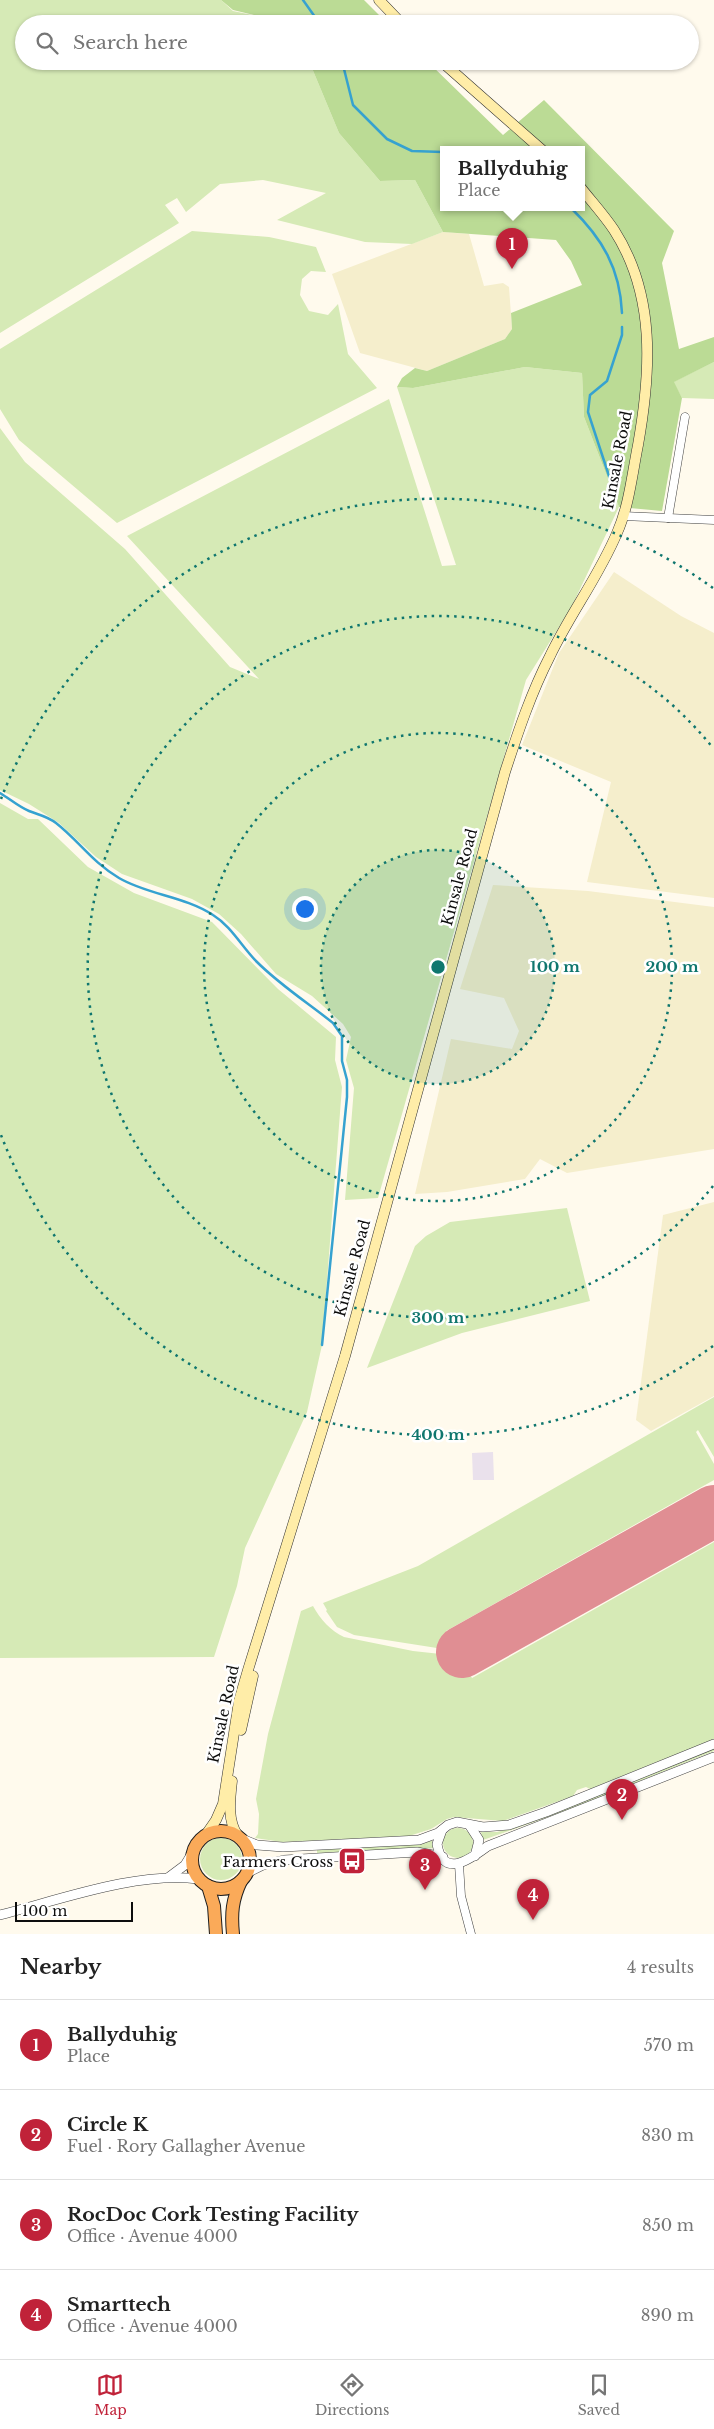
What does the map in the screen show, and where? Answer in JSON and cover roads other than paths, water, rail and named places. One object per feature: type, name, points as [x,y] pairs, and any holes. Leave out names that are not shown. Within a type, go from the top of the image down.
[{"type":"highway","points":[[216,1934],[214,1906],[203,1882],[192,1865],[194,1850],[205,1836],[222,1831],[239,1837],[249,1851],[250,1858],[244,1877],[233,1898],[231,1911],[233,1934]]},
{"type":"highway","points":[[203,1882],[225,1889],[244,1877]]},
{"type":"main road","points":[[379,0],[393,15]]},
{"type":"main road","points":[[451,70],[537,146]]},
{"type":"main road","name":"Kinsale Road","points":[[205,1836],[216,1820],[223,1804],[240,1701],[258,1634],[272,1597],[346,1356],[505,772],[522,719],[550,656],[617,534],[630,490],[642,420],[648,356],[647,326],[639,284],[624,248],[614,230],[585,193]]},
{"type":"main road","name":"Kinsale Road","points":[[239,1837],[233,1828],[232,1783],[242,1724],[272,1597]]},
{"type":"street","points":[[668,518],[685,417]]},
{"type":"street","points":[[623,516],[714,520]]},
{"type":"street","points":[[239,1837],[257,1845],[283,1846],[401,1841],[425,1838],[457,1822],[470,1826],[496,1828],[546,1812],[714,1744]]},
{"type":"street","points":[[445,1827],[439,1835],[438,1844],[443,1857],[447,1861],[459,1864],[470,1860],[488,1846],[714,1756]]},
{"type":"street","points":[[470,1826],[479,1840],[474,1856]]},
{"type":"street","points":[[168,1877],[185,1865],[194,1850]]},
{"type":"street","points":[[244,1877],[263,1865],[284,1860],[417,1852],[443,1857]]},
{"type":"street","points":[[459,1864],[461,1896],[471,1934]]},
{"type":"street","points":[[0,1915],[104,1888],[168,1877],[203,1882]]},
{"type":"waterway","points":[[303,0],[314,15]]},
{"type":"waterway","points":[[344,70],[353,105],[387,139],[412,151],[440,152]]},
{"type":"waterway","points":[[574,211],[592,231],[607,255],[618,282],[622,313]]},
{"type":"waterway","points":[[612,485],[588,412],[590,395],[607,381],[622,335],[622,327]]},
{"type":"waterway","points":[[0,793],[25,809],[56,823],[109,872],[119,878],[130,884],[190,904],[213,915],[231,931],[266,970],[333,1023],[342,1036],[342,1061],[347,1080],[347,1097],[322,1345]]},
{"type":"place","name":"Ballyduhig","points":[[512,269]]},
{"type":"place","name":"Circle K","points":[[622,1820]]},
{"type":"place","name":"Farmers Cross","points":[[352,1861]]},
{"type":"place","name":"RocDoc Cork Testing Facility","points":[[425,1890]]},
{"type":"place","name":"Smarttech","points":[[533,1920]]}]
